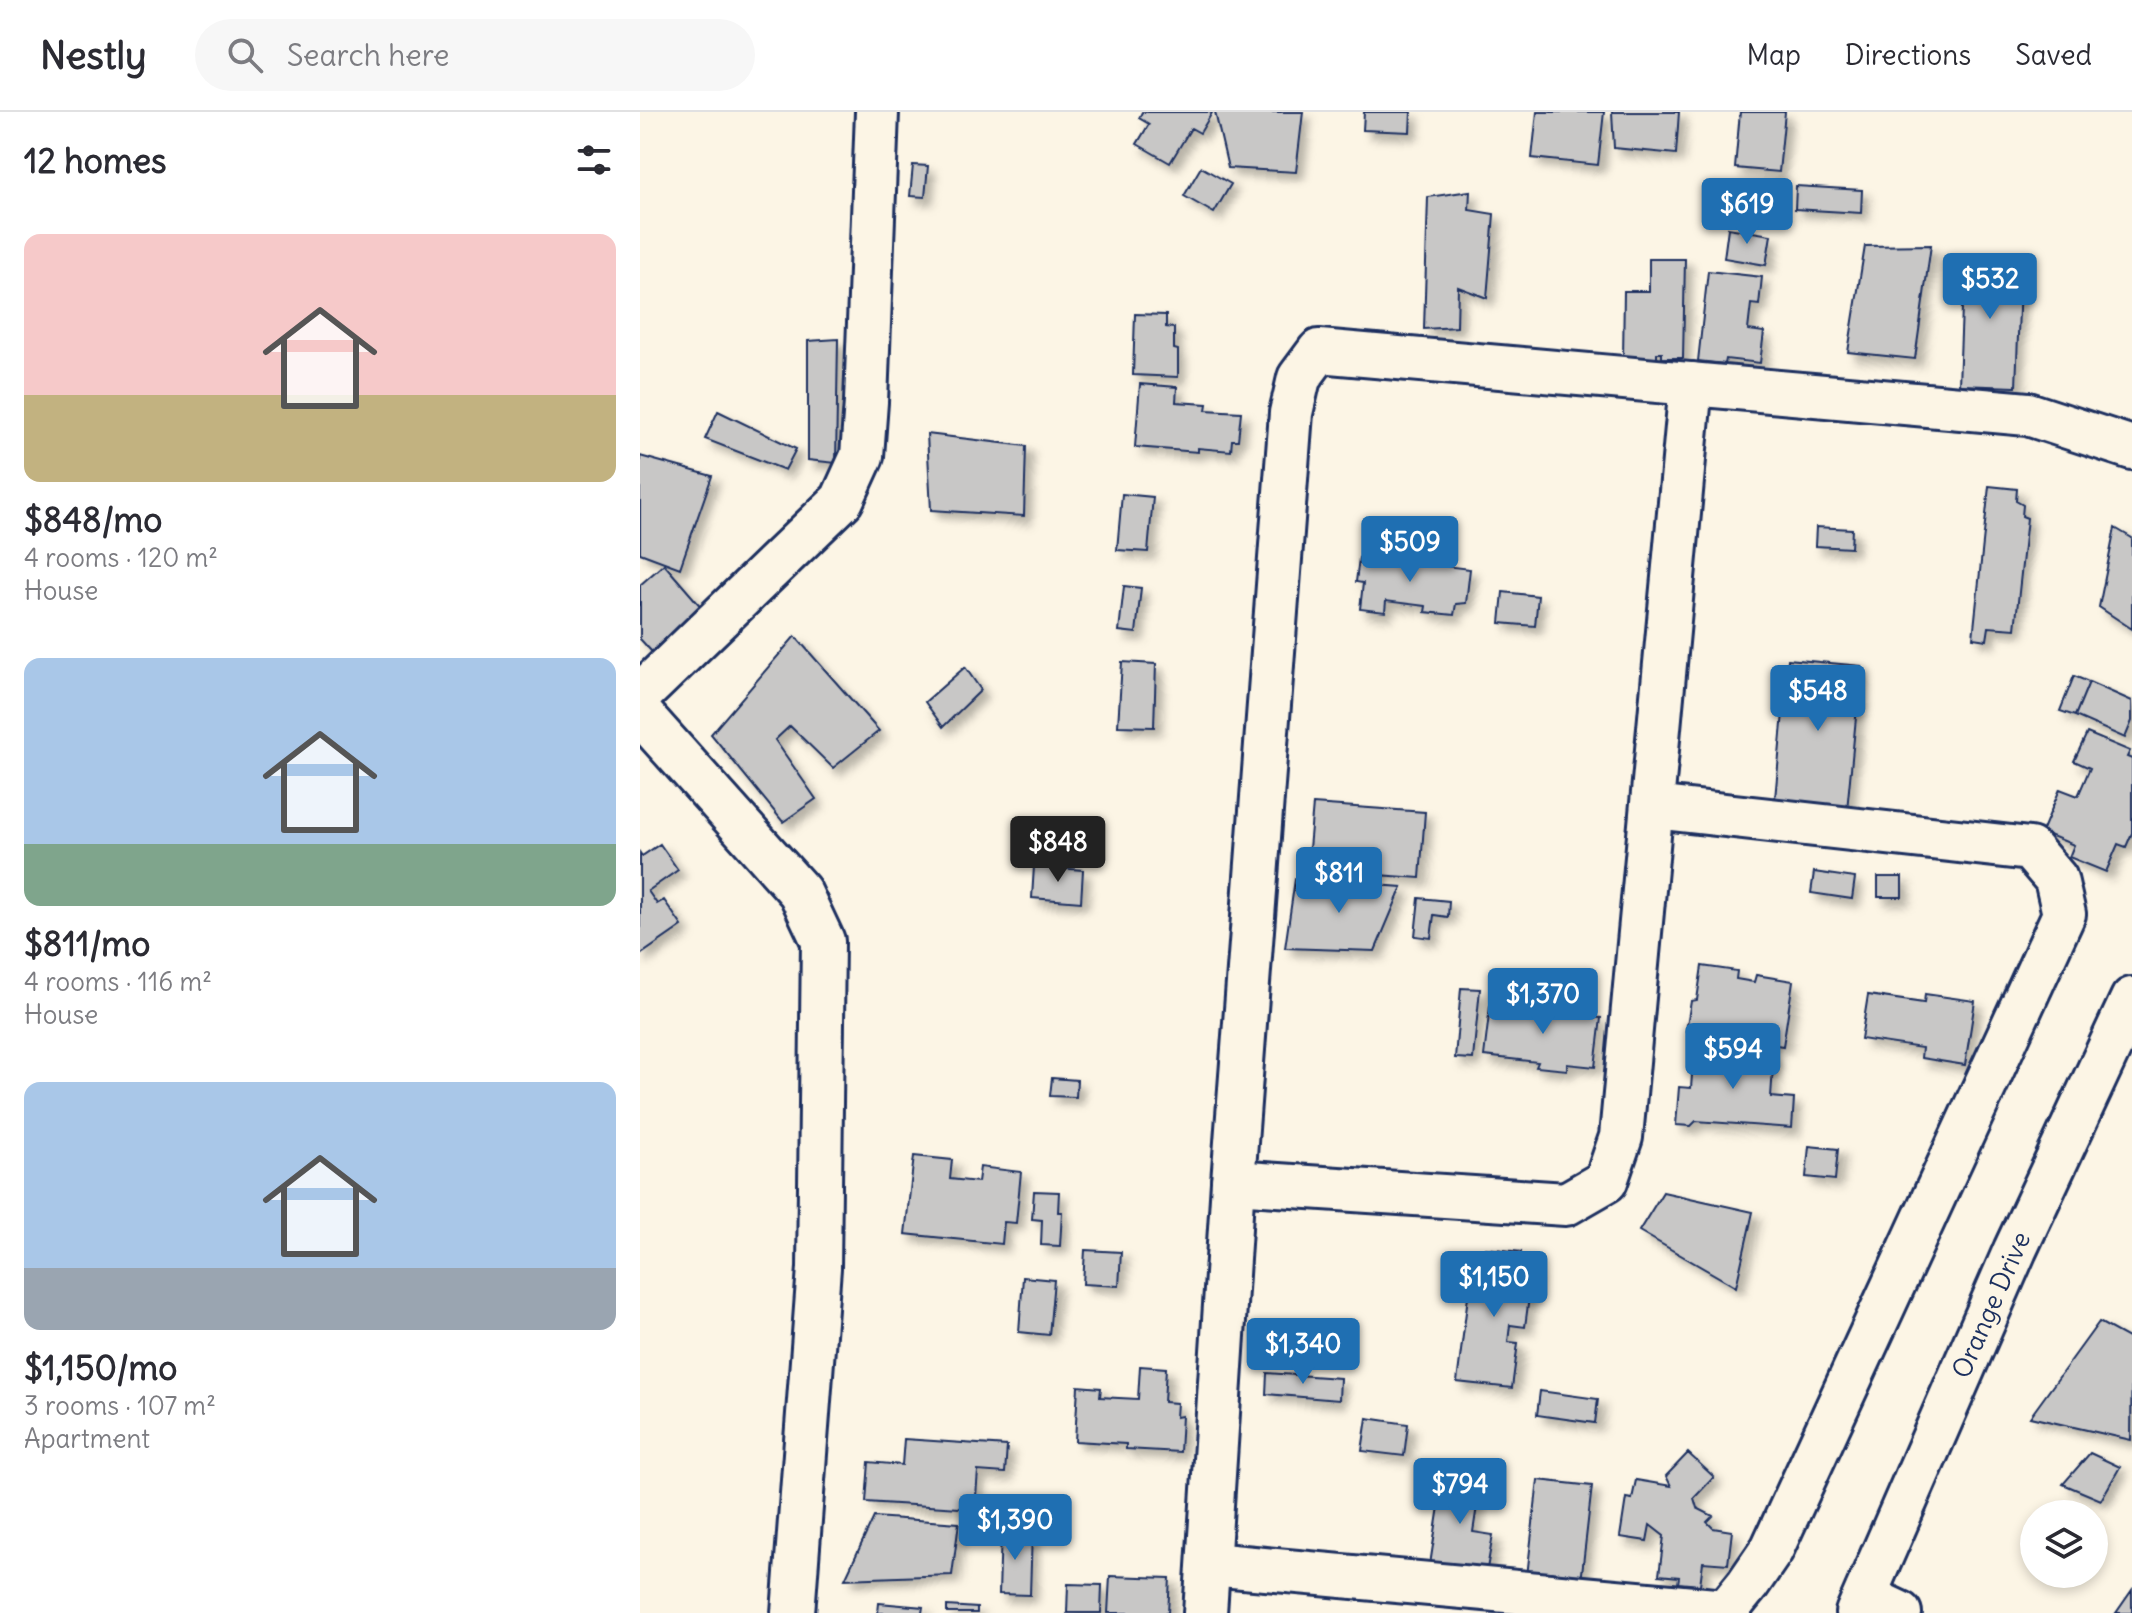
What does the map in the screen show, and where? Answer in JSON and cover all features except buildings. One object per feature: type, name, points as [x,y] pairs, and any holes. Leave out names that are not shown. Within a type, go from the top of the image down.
[{"type":"street","points":[[640,695],[842,500],[862,456],[877,112]]},
{"type":"street","points":[[1205,1613],[1233,1182],[1291,413],[1299,378],[1319,351],[2028,414],[2132,448]]},
{"type":"street","points":[[1233,1182],[1566,1204],[1606,1181],[1621,1137],[1691,384]]},
{"type":"street","points":[[640,713],[800,892],[823,941],[819,1268],[793,1613]]},
{"type":"street","points":[[1210,1564],[1727,1612],[1772,1549],[2064,914],[2056,879],[2030,849],[1653,807]]},
{"type":"street","name":"Orange Drive","points":[[1874,1608],[2015,1250],[2132,999]]}]
